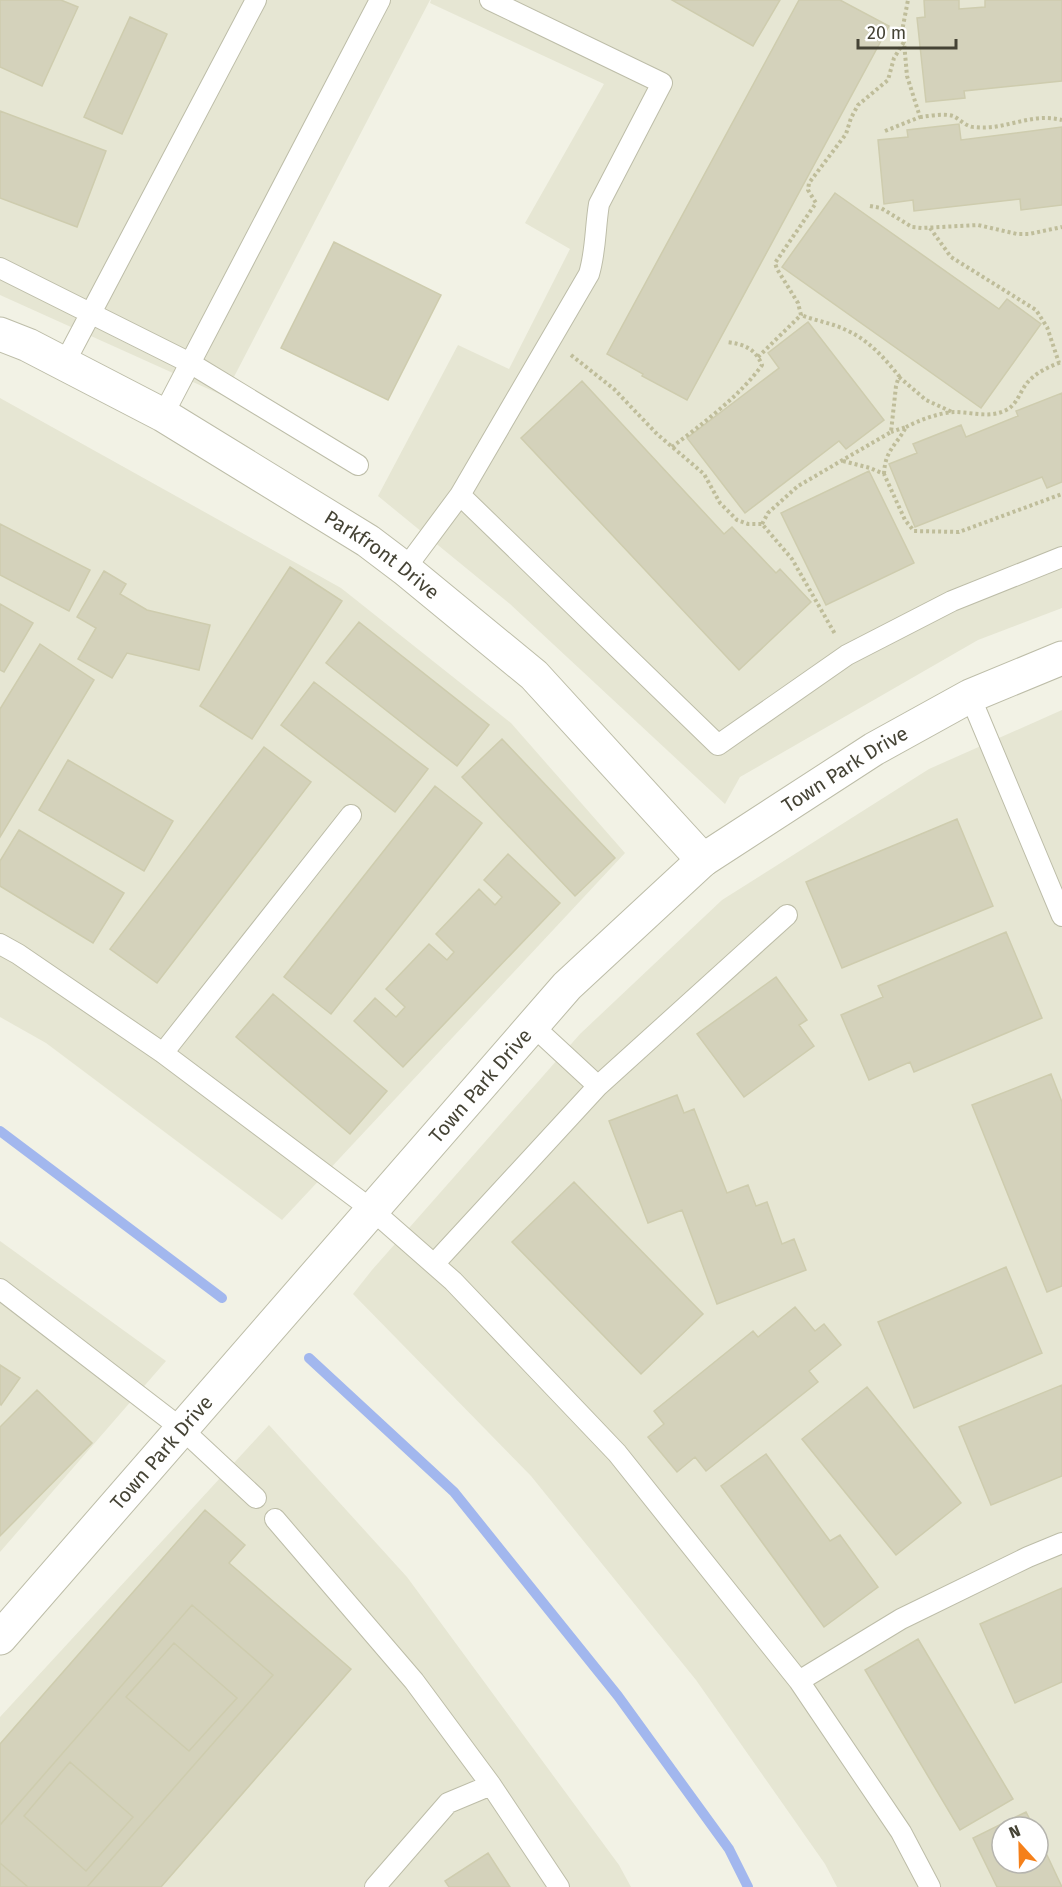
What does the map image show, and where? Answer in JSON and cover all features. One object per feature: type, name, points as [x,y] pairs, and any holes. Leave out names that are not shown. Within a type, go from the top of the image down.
[{"type":"street","name":"Parkfront Drive","points":[[0,334],[28,345],[163,416],[350,530],[405,569],[534,675],[703,860]]},
{"type":"street","name":"Town Park Drive","points":[[0,1638],[567,986],[703,860],[874,749],[970,696],[1059,666]]},
{"type":"lane","points":[[64,364],[256,0]]},
{"type":"lane","points":[[163,416],[380,0]]},
{"type":"lane","points":[[405,569],[460,495],[589,274],[595,252],[595,224],[599,204],[662,83],[490,0]]},
{"type":"lane","points":[[0,268],[190,363],[358,465]]},
{"type":"lane","points":[[460,495],[718,745],[848,655],[952,601],[1062,557]]},
{"type":"lane","points":[[970,696],[1062,916]]},
{"type":"lane","points":[[163,1053],[351,815]]},
{"type":"lane","points":[[434,1264],[598,1086],[787,915]]},
{"type":"lane","points":[[0,944],[163,1053],[371,1209],[453,1281],[616,1453],[800,1681],[901,1832],[930,1887]]},
{"type":"lane","points":[[532,1025],[598,1086]]},
{"type":"lane","points":[[0,1289],[182,1429],[256,1498]]},
{"type":"lane","points":[[275,1519],[414,1681],[491,1785],[559,1887]]},
{"type":"lane","points":[[800,1681],[901,1619],[1028,1557],[1062,1543]]},
{"type":"lane","points":[[375,1887],[448,1803],[491,1785]]},
{"type":"path","points":[[908,0],[903,26],[907,76],[920,117]]},
{"type":"path","points":[[801,315],[798,303],[775,263],[816,203],[808,190],[808,183],[846,134],[858,105],[888,80],[894,58],[904,42]]},
{"type":"path","points":[[885,131],[920,117],[950,115],[971,128],[997,127],[1035,117],[1062,120]]},
{"type":"path","points":[[870,206],[881,208],[912,227],[978,225],[1017,234],[1029,234],[1062,227]]},
{"type":"path","points":[[801,315],[846,330],[862,339],[881,354],[898,376],[927,400],[953,412],[976,415],[1002,412],[1012,408],[1028,383],[1038,373],[1060,362],[1047,327],[1036,310],[951,257],[930,228]]},
{"type":"path","points":[[758,357],[801,315]]},
{"type":"path","points":[[551,339],[614,389],[672,447],[704,474],[720,503],[737,520],[747,524],[762,524],[792,559],[848,655]]},
{"type":"path","points":[[672,447],[755,375],[762,365],[753,350],[742,344],[726,342]]},
{"type":"path","points":[[891,432],[898,376]]},
{"type":"path","points":[[762,524],[768,513],[798,486],[891,432],[923,419],[953,412]]},
{"type":"path","points":[[906,427],[888,452],[884,462],[884,474],[905,520],[914,531],[959,532],[1062,494]]},
{"type":"path","points":[[842,461],[884,474]]},
{"type":"shaded area","points":[[0,0],[430,0],[224,396],[0,295]]},
{"type":"shaded area","points":[[431,0],[1062,0],[1062,608],[978,640],[740,777],[725,804],[510,604],[378,496],[458,345],[509,369],[570,249],[525,223],[604,84],[430,3]]},
{"type":"shaded area","points":[[0,398],[341,588],[511,723],[625,853],[282,1220],[46,1043],[0,1017]]},
{"type":"shaded area","points":[[1062,710],[1062,1887],[837,1887],[825,1864],[696,1680],[531,1476],[353,1294],[580,1034],[722,900],[929,769]]},
{"type":"shaded area","points":[[0,1241],[166,1361],[0,1552]]},
{"type":"shaded area","points":[[269,1425],[407,1577],[619,1865],[631,1887],[0,1887],[0,1717]]},
{"type":"building","points":[[0,0],[61,0],[78,7],[42,86],[0,67]]},
{"type":"building","points":[[672,0],[780,0],[753,46]]},
{"type":"building","points":[[799,0],[840,0],[889,26],[687,400],[607,354]]},
{"type":"building","points":[[924,0],[959,0],[959,9],[985,7],[985,0],[1062,0],[1062,81],[964,91],[965,98],[926,102],[917,18],[925,17]]},
{"type":"building","points":[[130,17],[167,34],[122,134],[84,117]]},
{"type":"building","points":[[0,111],[106,151],[77,227],[0,198]]},
{"type":"building","points":[[959,124],[961,140],[1062,127],[1062,205],[1021,210],[1020,199],[914,211],[913,200],[884,204],[878,140],[908,137],[907,130]]},
{"type":"building","points":[[835,193],[999,309],[1007,299],[1041,324],[981,408],[782,267]]},
{"type":"building","points":[[334,242],[441,295],[388,400],[281,348]]},
{"type":"building","points":[[808,322],[884,420],[846,449],[839,441],[745,513],[687,438],[779,368],[768,353]]},
{"type":"building","points":[[582,381],[724,534],[732,527],[776,573],[780,569],[811,602],[739,670],[521,438]]},
{"type":"building","points":[[1062,393],[1062,482],[1047,488],[1042,477],[915,527],[889,464],[917,453],[913,444],[961,425],[966,437],[1018,416],[1016,411]]},
{"type":"building","points":[[869,471],[914,563],[826,605],[781,513]]},
{"type":"building","points":[[0,524],[90,570],[69,611],[0,575]]},
{"type":"building","points":[[290,567],[342,601],[252,739],[200,706]]},
{"type":"building","points":[[104,571],[126,584],[120,594],[147,610],[210,625],[199,670],[127,653],[112,678],[78,659],[96,628],[77,617]]},
{"type":"building","points":[[0,604],[33,623],[4,672],[0,670]]},
{"type":"building","points":[[359,622],[489,725],[457,766],[326,663]]},
{"type":"building","points":[[40,644],[94,680],[0,837],[0,709]]},
{"type":"building","points":[[314,682],[428,769],[395,812],[281,725]]},
{"type":"building","points":[[502,739],[615,858],[575,896],[462,777]]},
{"type":"building","points":[[264,747],[311,782],[157,983],[110,949]]},
{"type":"building","points":[[68,760],[173,821],[144,871],[39,810]]},
{"type":"building","points":[[435,786],[482,823],[331,1014],[284,977]]},
{"type":"building","points":[[957,819],[993,906],[842,968],[806,882]]},
{"type":"building","points":[[19,830],[124,893],[93,943],[0,886],[0,861]]},
{"type":"building","points":[[508,854],[560,903],[403,1067],[354,1021],[375,998],[396,1017],[405,1007],[386,989],[429,944],[447,960],[454,952],[436,934],[479,889],[495,905],[502,897],[484,880]]},
{"type":"building","points":[[1006,932],[1042,1018],[914,1072],[910,1062],[869,1080],[841,1015],[883,997],[878,986]]},
{"type":"building","points":[[776,977],[807,1020],[799,1025],[814,1046],[744,1097],[697,1034]]},
{"type":"building","points":[[273,994],[387,1091],[350,1134],[236,1037]]},
{"type":"building","points":[[1051,1074],[1062,1102],[1062,1286],[1047,1292],[972,1105]]},
{"type":"building","points":[[677,1095],[684,1113],[694,1109],[727,1193],[748,1185],[756,1206],[767,1202],[782,1244],[794,1239],[806,1270],[717,1304],[682,1210],[648,1223],[609,1121]]},
{"type":"building","points":[[574,1182],[703,1314],[641,1374],[512,1242]]},
{"type":"building","points":[[1006,1267],[1042,1353],[914,1408],[878,1322]]},
{"type":"building","points":[[795,1307],[815,1331],[824,1324],[841,1345],[809,1371],[818,1382],[706,1471],[695,1457],[677,1472],[648,1437],[664,1424],[654,1411],[753,1331],[758,1337]]},
{"type":"building","points":[[0,1365],[20,1378],[1,1405],[0,1404]]},
{"type":"building","points":[[1062,1385],[1062,1476],[991,1505],[959,1427]]},
{"type":"building","points":[[867,1387],[961,1503],[896,1555],[802,1439]]},
{"type":"building","points":[[37,1390],[92,1443],[0,1536],[0,1427]]},
{"type":"building","points":[[766,1454],[830,1541],[840,1535],[878,1587],[824,1627],[721,1486]]},
{"type":"building","points":[[205,1510],[245,1545],[229,1563],[351,1669],[161,1887],[87,1887],[273,1675],[192,1605],[0,1825],[0,1744]]},
{"type":"building","points":[[1062,1588],[1062,1682],[1015,1703],[980,1624]]},
{"type":"building","points":[[192,1605],[273,1675],[87,1887],[28,1887],[0,1863],[0,1825]]},
{"type":"building","points":[[918,1639],[1013,1799],[960,1830],[865,1670]]},
{"type":"building","points":[[174,1643],[237,1698],[189,1751],[126,1697]]},
{"type":"building","points":[[70,1762],[133,1817],[86,1871],[24,1816]]},
{"type":"building","points":[[990,1830],[990,1873],[973,1838]]},
{"type":"building","points":[[488,1853],[510,1887],[449,1887],[445,1881]]},
{"type":"building","points":[[1050,1862],[1062,1887],[997,1887],[991,1875],[1050,1875]]},
{"type":"building","points":[[0,1863],[28,1887],[0,1887]]},
{"type":"waterway","points":[[0,1131],[222,1298]]},
{"type":"waterway","points":[[309,1358],[454,1492],[618,1696],[729,1849],[748,1887]]}]
